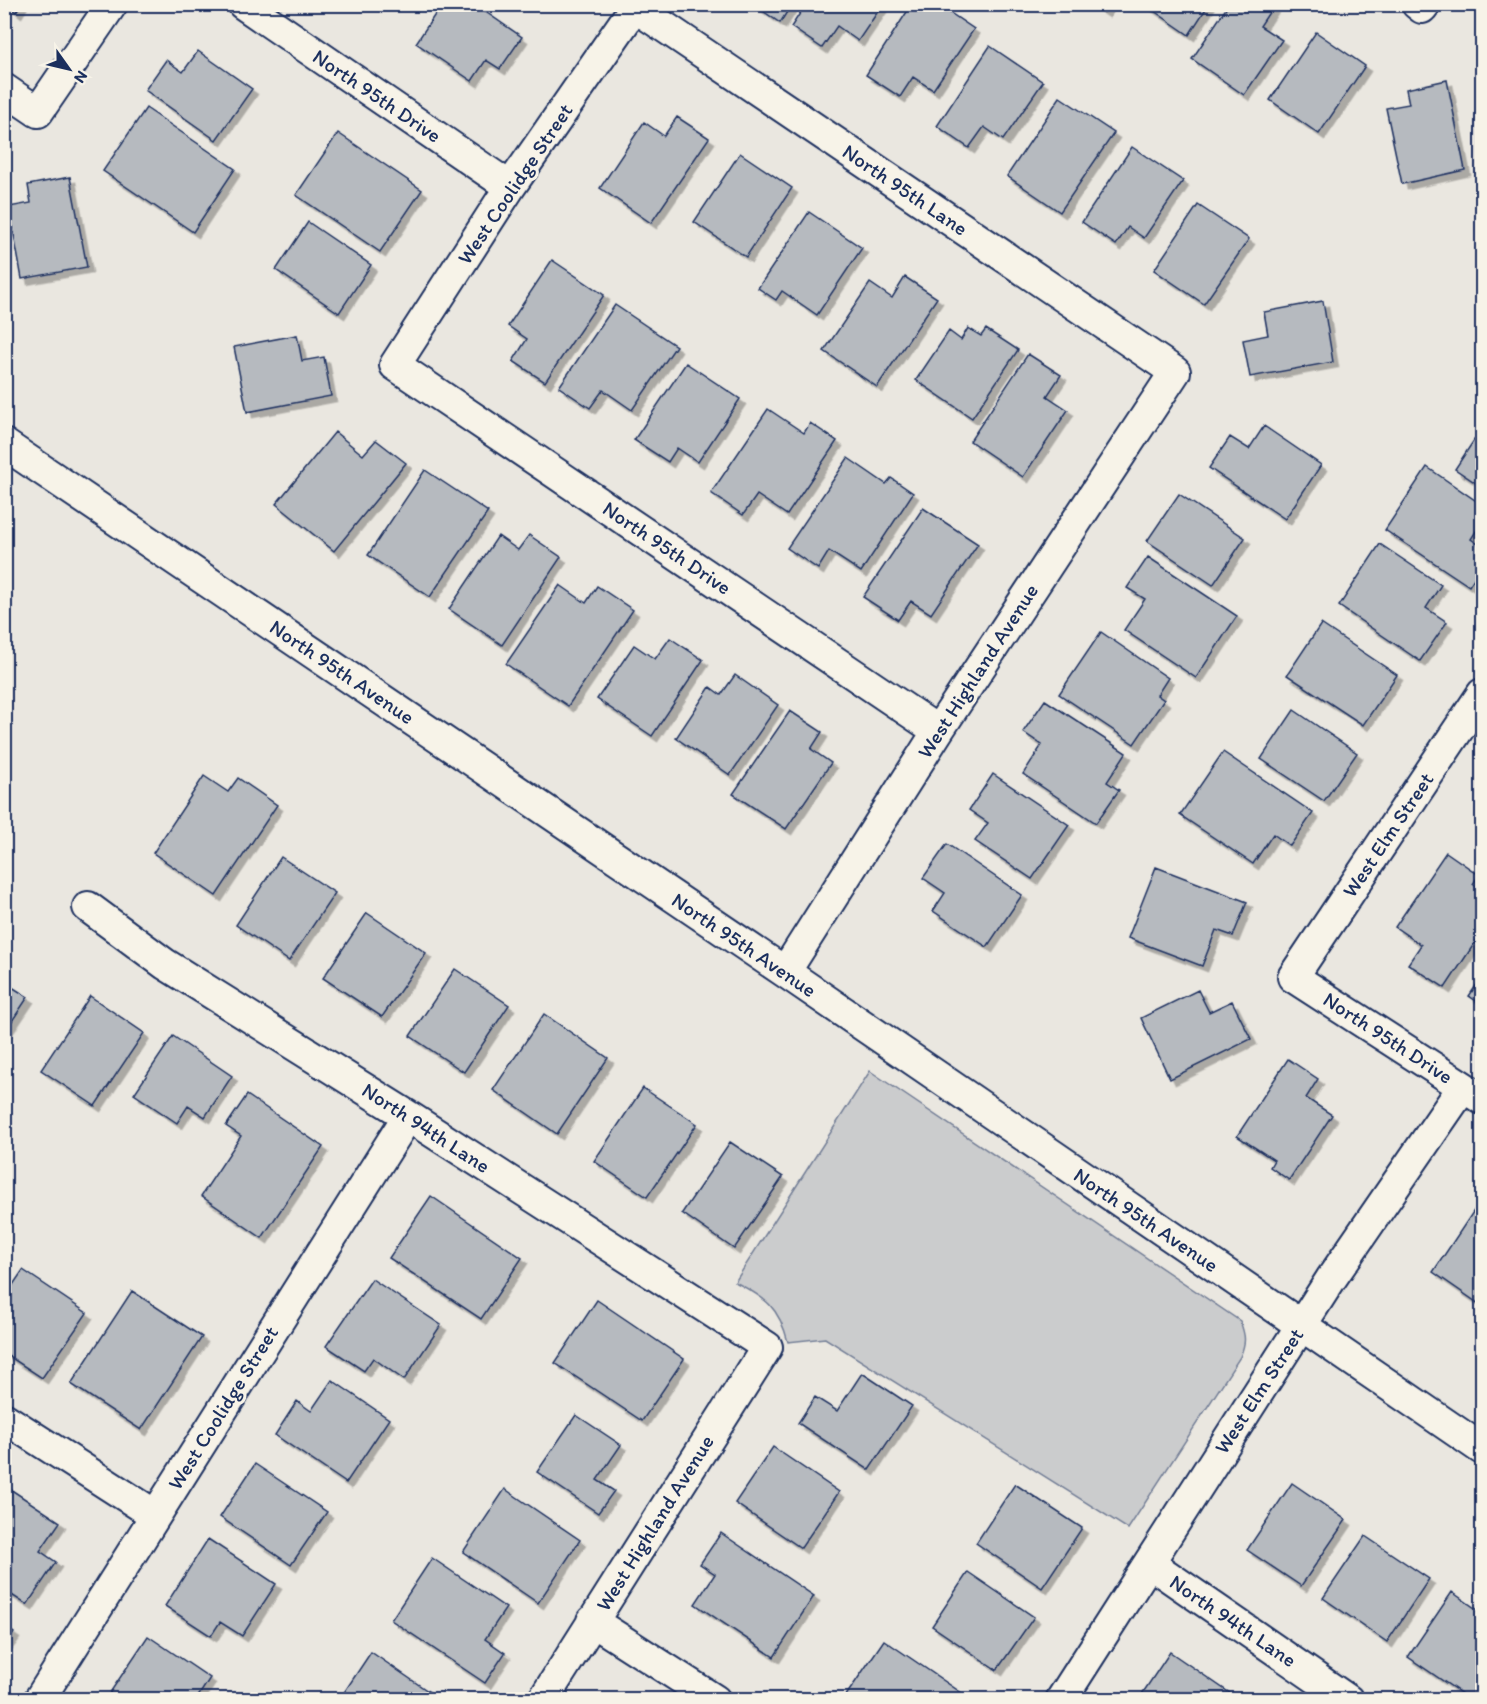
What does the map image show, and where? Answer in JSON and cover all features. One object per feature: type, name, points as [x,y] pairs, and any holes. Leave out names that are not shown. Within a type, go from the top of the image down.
[{"type":"street","points":[[4,89],[38,112],[112,4]]},
{"type":"street","name":"North 95th Drive","points":[[243,4],[510,187]]},
{"type":"street","name":"West Coolidge Street","points":[[395,365],[510,187],[636,6]]},
{"type":"street","name":"North 95th Lane","points":[[636,6],[1175,372]]},
{"type":"street","name":"North 95th Drive","points":[[395,365],[938,731]]},
{"type":"street","name":"West Highland Avenue","points":[[785,972],[938,731],[1175,372]]},
{"type":"street","name":"North 95th Avenue","points":[[4,444],[785,972],[1482,1449]]},
{"type":"street","name":"West Elm Street","points":[[1293,977],[1482,694]]},
{"type":"street","name":"North 94th Lane","points":[[88,907],[165,964],[408,1116],[767,1347]]},
{"type":"street","name":"North 95th Drive","points":[[1293,977],[1473,1093]]},
{"type":"street","name":"West Elm Street","points":[[1061,1700],[1331,1279],[1473,1093]]},
{"type":"street","name":"West Coolidge Street","points":[[39,1700],[408,1116]]},
{"type":"street","name":"West Highland Avenue","points":[[543,1700],[767,1347]]},
{"type":"street","points":[[4,1418],[155,1515]]},
{"type":"street","name":"North 94th Lane","points":[[1149,1563],[1348,1700]]},
{"type":"street","points":[[592,1621],[715,1700]]},
{"type":"shaded area","points":[[870,1071],[1240,1321],[1244,1339],[1240,1357],[1128,1529],[825,1338],[788,1342],[780,1320],[770,1305],[735,1282]]},
{"type":"building","points":[[6,4],[21,4],[16,12]]},
{"type":"building","points":[[442,4],[474,4],[522,37],[500,69],[486,60],[472,81],[416,43]]},
{"type":"building","points":[[753,4],[792,4],[780,23]]},
{"type":"building","points":[[806,4],[883,4],[858,41],[837,26],[822,48],[791,27]]},
{"type":"building","points":[[912,4],[937,4],[974,29],[933,90],[913,77],[900,97],[866,75]]},
{"type":"building","points":[[1092,4],[1109,4],[1104,12]]},
{"type":"building","points":[[1144,4],[1209,4],[1189,35]]},
{"type":"building","points":[[1229,4],[1274,5],[1260,26],[1282,40],[1244,95],[1192,59]]},
{"type":"building","points":[[1316,32],[1365,66],[1319,134],[1270,100]]},
{"type":"building","points":[[990,46],[1043,82],[1003,140],[984,127],[969,148],[937,126]]},
{"type":"building","points":[[198,51],[252,89],[216,140],[145,90],[166,60],[183,72]]},
{"type":"building","points":[[1447,80],[1465,170],[1402,184],[1386,108],[1409,104],[1406,89]]},
{"type":"building","points":[[1060,97],[1114,133],[1060,212],[1007,176]]},
{"type":"building","points":[[146,108],[235,169],[193,232],[103,171]]},
{"type":"building","points":[[677,117],[709,138],[651,223],[600,188],[644,122],[664,136]]},
{"type":"building","points":[[338,133],[422,190],[380,252],[296,195]]},
{"type":"building","points":[[1132,147],[1183,181],[1144,238],[1128,227],[1116,245],[1082,222]]},
{"type":"building","points":[[740,153],[792,188],[746,257],[694,222]]},
{"type":"building","points":[[70,177],[87,267],[22,279],[9,207],[31,203],[28,185]]},
{"type":"building","points":[[1198,205],[1249,239],[1204,304],[1154,270]]},
{"type":"building","points":[[809,212],[862,248],[817,315],[782,291],[776,300],[758,288]]},
{"type":"building","points":[[308,222],[371,265],[339,313],[276,270]]},
{"type":"building","points":[[552,260],[604,295],[545,382],[513,361],[527,339],[508,326]]},
{"type":"building","points":[[905,277],[937,298],[877,387],[824,351],[870,283],[892,298]]},
{"type":"building","points":[[1323,301],[1333,362],[1250,377],[1243,340],[1268,335],[1264,312]]},
{"type":"building","points":[[615,305],[676,346],[632,410],[603,390],[590,408],[559,387]]},
{"type":"building","points":[[968,328],[981,336],[986,329],[1018,350],[972,418],[916,380],[949,331],[961,340]]},
{"type":"building","points":[[297,335],[302,361],[324,357],[331,396],[247,412],[234,347]]},
{"type":"building","points":[[1028,354],[1061,375],[1047,396],[1068,410],[1023,477],[970,441]]},
{"type":"building","points":[[686,363],[740,399],[698,462],[677,448],[668,462],[634,440]]},
{"type":"building","points":[[768,409],[804,433],[810,423],[837,441],[787,515],[757,495],[743,515],[711,493]]},
{"type":"building","points":[[1264,426],[1321,465],[1285,519],[1209,468],[1230,437],[1249,449]]},
{"type":"building","points":[[1482,428],[1482,487],[1455,469]]},
{"type":"building","points":[[335,432],[363,455],[376,440],[406,463],[334,551],[276,504]]},
{"type":"building","points":[[848,458],[886,484],[891,478],[913,493],[861,572],[829,551],[818,569],[787,548]]},
{"type":"building","points":[[1427,467],[1482,505],[1482,522],[1471,539],[1482,547],[1482,566],[1469,586],[1385,530]]},
{"type":"building","points":[[425,470],[488,512],[430,597],[368,555]]},
{"type":"building","points":[[1179,494],[1245,538],[1213,585],[1147,541]]},
{"type":"building","points":[[923,508],[978,544],[931,614],[911,601],[898,620],[863,597]]},
{"type":"building","points":[[529,535],[561,557],[502,645],[449,609],[498,536],[518,550]]},
{"type":"building","points":[[1380,544],[1441,585],[1426,608],[1447,622],[1420,661],[1339,606]]},
{"type":"building","points":[[1148,557],[1237,616],[1196,678],[1124,630],[1145,599],[1127,588]]},
{"type":"building","points":[[560,585],[586,603],[597,586],[633,610],[568,706],[506,664]]},
{"type":"building","points":[[1321,624],[1397,675],[1363,725],[1287,675]]},
{"type":"building","points":[[1101,632],[1168,678],[1157,695],[1164,700],[1134,744],[1059,694]]},
{"type":"building","points":[[670,638],[703,660],[652,736],[597,699],[634,645],[655,659]]},
{"type":"building","points":[[735,675],[778,705],[730,775],[676,738],[710,687],[721,695]]},
{"type":"building","points":[[1045,700],[1126,753],[1107,782],[1119,790],[1096,823],[1023,774],[1042,745],[1023,732]]},
{"type":"building","points":[[1294,710],[1357,753],[1324,801],[1261,759]]},
{"type":"building","points":[[790,711],[822,732],[811,749],[831,763],[786,829],[733,794]]},
{"type":"building","points":[[1223,752],[1313,813],[1290,846],[1273,834],[1253,864],[1180,815]]},
{"type":"building","points":[[993,774],[1069,825],[1032,879],[975,841],[988,823],[969,810]]},
{"type":"building","points":[[204,776],[228,792],[238,778],[277,805],[216,896],[153,853]]},
{"type":"building","points":[[947,844],[1022,895],[987,947],[933,911],[945,893],[923,878]]},
{"type":"building","points":[[1446,852],[1479,875],[1473,884],[1482,891],[1482,932],[1445,988],[1408,964],[1421,945],[1395,927]]},
{"type":"building","points":[[281,857],[335,893],[289,961],[236,925]]},
{"type":"building","points":[[1156,867],[1247,902],[1233,936],[1216,930],[1202,966],[1128,938]]},
{"type":"building","points":[[367,913],[426,953],[382,1017],[323,978]]},
{"type":"building","points":[[455,969],[509,1005],[464,1072],[410,1036]]},
{"type":"building","points":[[1482,977],[1482,1005],[1469,996]]},
{"type":"building","points":[[4,982],[28,997],[4,1033]]},
{"type":"building","points":[[1198,990],[1209,1012],[1232,1001],[1251,1039],[1170,1079],[1141,1018]]},
{"type":"building","points":[[90,996],[144,1033],[95,1106],[41,1070]]},
{"type":"building","points":[[544,1014],[608,1058],[557,1134],[493,1090]]},
{"type":"building","points":[[173,1036],[232,1076],[205,1117],[188,1106],[177,1123],[134,1094]]},
{"type":"building","points":[[1288,1059],[1318,1079],[1306,1098],[1332,1115],[1289,1180],[1270,1167],[1274,1160],[1237,1136]]},
{"type":"building","points":[[643,1088],[697,1124],[647,1197],[594,1161]]},
{"type":"building","points":[[247,1095],[323,1147],[262,1238],[201,1196],[241,1136],[226,1126]]},
{"type":"building","points":[[730,1142],[783,1177],[734,1249],[682,1213]]},
{"type":"building","points":[[431,1196],[522,1258],[481,1319],[389,1258]]},
{"type":"building","points":[[1479,1203],[1482,1205],[1482,1306],[1433,1272]]},
{"type":"building","points":[[23,1270],[87,1313],[42,1378],[4,1353],[4,1298]]},
{"type":"building","points":[[372,1279],[441,1325],[404,1380],[373,1358],[364,1371],[326,1346]]},
{"type":"building","points":[[132,1291],[202,1337],[141,1430],[71,1384]]},
{"type":"building","points":[[597,1300],[684,1359],[642,1421],[555,1363]]},
{"type":"building","points":[[862,1373],[912,1406],[869,1470],[798,1423],[815,1397],[837,1411]]},
{"type":"building","points":[[332,1380],[389,1419],[346,1483],[275,1435],[297,1401],[311,1411]]},
{"type":"building","points":[[576,1415],[621,1445],[597,1480],[614,1491],[598,1513],[537,1472]]},
{"type":"building","points":[[773,1447],[839,1492],[801,1548],[735,1503]]},
{"type":"building","points":[[255,1464],[327,1512],[291,1565],[220,1517]]},
{"type":"building","points":[[1292,1483],[1346,1520],[1301,1586],[1247,1550]]},
{"type":"building","points":[[1015,1484],[1082,1528],[1042,1588],[976,1543]]},
{"type":"building","points":[[4,1485],[60,1522],[40,1551],[56,1562],[27,1605],[4,1590]]},
{"type":"building","points":[[505,1489],[580,1540],[538,1603],[463,1552]]},
{"type":"building","points":[[721,1533],[814,1596],[774,1657],[695,1604],[715,1574],[700,1564]]},
{"type":"building","points":[[1365,1536],[1429,1579],[1387,1642],[1323,1598]]},
{"type":"building","points":[[208,1539],[276,1584],[242,1636],[220,1622],[211,1636],[165,1606]]},
{"type":"building","points":[[432,1558],[506,1608],[485,1639],[505,1653],[485,1683],[391,1620]]},
{"type":"building","points":[[968,1572],[1034,1617],[997,1670],[932,1626]]},
{"type":"building","points":[[1452,1592],[1482,1613],[1482,1686],[1473,1700],[1408,1657]]},
{"type":"building","points":[[4,1626],[14,1633],[4,1647]]},
{"type":"building","points":[[148,1636],[210,1678],[196,1700],[117,1700],[109,1694]]},
{"type":"building","points":[[884,1640],[972,1700],[843,1700]]},
{"type":"building","points":[[371,1652],[441,1700],[339,1700]]},
{"type":"building","points":[[1170,1652],[1240,1700],[1138,1700]]}]
